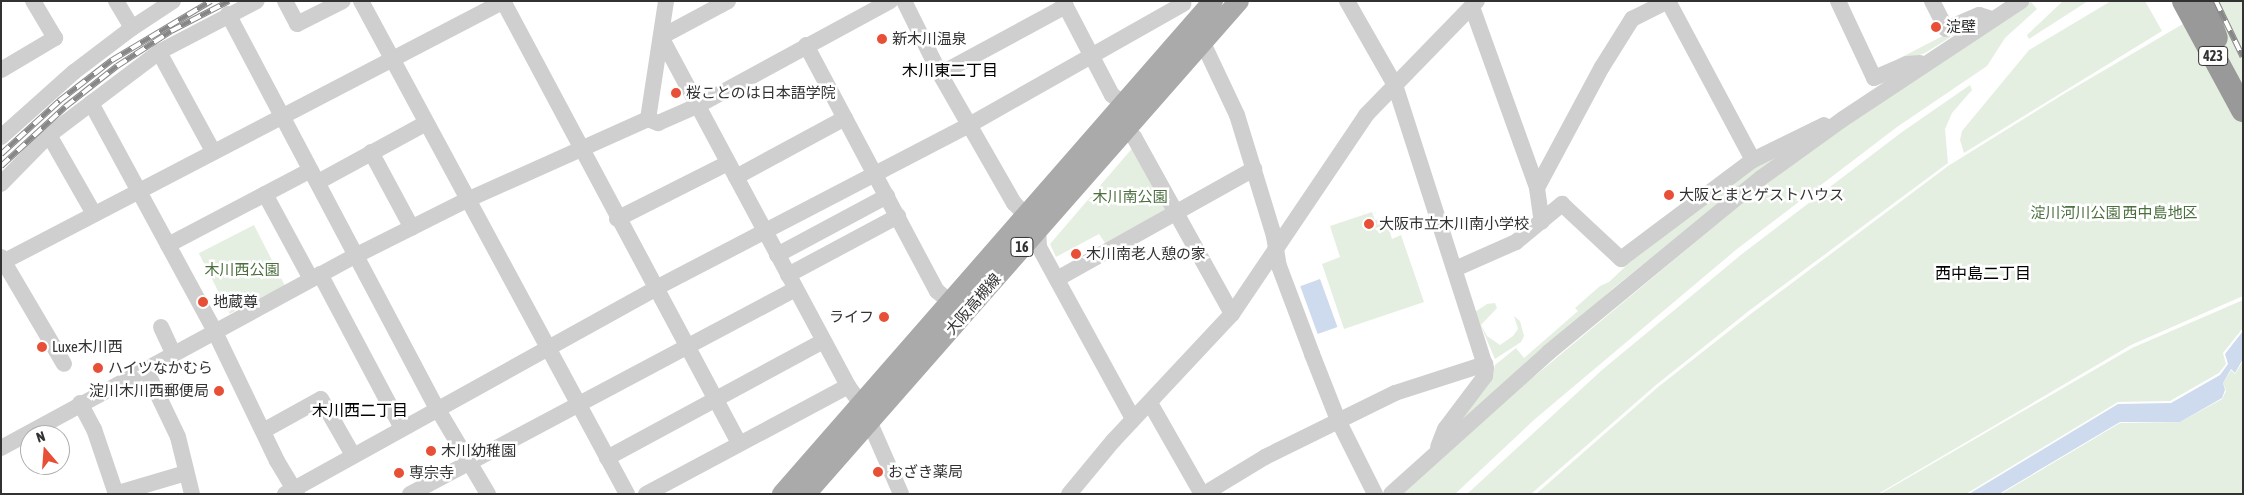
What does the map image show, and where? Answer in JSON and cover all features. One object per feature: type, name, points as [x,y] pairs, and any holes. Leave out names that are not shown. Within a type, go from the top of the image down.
[{"type":"highway","name":"423","points":[[2184,1],[2240,104]]},
{"type":"highway","points":[[2204,1],[2240,104]]},
{"type":"main road","name":"大阪高槻線","points":[[782,494],[865,414],[1031,222],[1123,103],[1213,1]]},
{"type":"main road","name":"大阪高槻線","points":[[806,494],[950,302],[1124,129],[1239,1]]},
{"type":"street","points":[[1,70],[55,38],[33,1]]},
{"type":"street","points":[[116,1],[132,28]]},
{"type":"street","points":[[1,137],[74,72],[132,28],[173,1]]},
{"type":"street","points":[[1,184],[49,135],[159,52],[228,14],[258,1]]},
{"type":"street","points":[[285,1],[297,24],[343,1]]},
{"type":"street","points":[[361,1],[627,494]]},
{"type":"street","points":[[64,364],[2,260],[503,1],[580,150],[739,444]]},
{"type":"street","points":[[648,119],[666,1]]},
{"type":"street","points":[[662,37],[727,1]]},
{"type":"street","points":[[1,448],[214,330],[357,255],[467,200],[648,119],[658,123],[696,106],[890,1]]},
{"type":"street","points":[[904,1],[940,74],[971,124],[1014,203],[1031,222],[1040,247],[1133,419]]},
{"type":"street","points":[[1347,1],[1395,85],[1485,364],[1485,376],[1445,430],[1437,450]]},
{"type":"street","points":[[1537,188],[1602,67],[1632,20],[1668,1],[1753,160]]},
{"type":"street","points":[[1838,1],[1874,78],[1907,64],[1927,63]]},
{"type":"street","points":[[1932,1],[1946,29],[1979,15],[1992,19]]},
{"type":"street","points":[[1391,494],[1437,450],[1668,252],[1761,178],[1843,119],[2021,1]]},
{"type":"street","points":[[91,103],[214,330],[292,492],[353,455],[656,288],[971,124],[1182,3],[1193,23]]},
{"type":"street","points":[[940,74],[1064,4],[1112,95],[1123,103]]},
{"type":"street","points":[[1069,494],[1089,468],[1133,419],[1232,314],[1276,252],[1366,115],[1474,4],[1537,188],[1542,222]]},
{"type":"street","points":[[228,14],[437,408],[488,494]]},
{"type":"street","points":[[662,37],[696,106],[823,341],[865,414],[901,494]]},
{"type":"street","points":[[1202,41],[1237,115],[1274,236],[1276,252],[1338,420],[1375,494]]},
{"type":"street","points":[[806,45],[937,291],[950,302]]},
{"type":"street","points":[[159,52],[213,151]]},
{"type":"street","points":[[617,219],[732,170],[845,118]]},
{"type":"street","points":[[1455,269],[1501,250],[1542,222],[1562,204],[1621,259],[1753,160],[1800,134],[1843,119]]},
{"type":"street","points":[[168,245],[265,194],[371,152],[426,123]]},
{"type":"street","points":[[1124,129],[1134,137],[1232,314]]},
{"type":"street","points":[[49,135],[94,214]]},
{"type":"street","points":[[371,152],[412,228]]},
{"type":"street","points":[[1057,279],[1175,211],[1254,169]]},
{"type":"street","points":[[265,194],[316,277],[402,428]]},
{"type":"street","points":[[777,255],[887,196]]},
{"type":"street","points":[[410,494],[688,347],[898,216]]},
{"type":"street","points":[[161,327],[173,353]]},
{"type":"street","points":[[607,458],[717,401],[823,341]]},
{"type":"street","points":[[1150,403],[1203,494],[1220,489],[1265,457],[1395,393],[1485,364]]},
{"type":"street","points":[[145,368],[178,437],[192,494]]},
{"type":"street","points":[[646,494],[848,386]]},
{"type":"street","points":[[263,431],[321,399],[353,455]]},
{"type":"street","points":[[80,403],[94,429],[115,494],[186,473]]},
{"type":"green space","points":[[2063,1],[2088,1],[2029,39],[2027,35]]},
{"type":"green space","points":[[2111,1],[2145,1],[2162,31],[1964,153],[1960,140],[1962,131],[2029,50]]},
{"type":"green space","name":"淀川河川公園 西中島地区","points":[[2222,1],[2243,1],[2243,296],[2131,345],[1878,494],[1536,494],[1658,387],[1752,313],[1948,166],[2062,95]]},
{"type":"green space","points":[[2031,2],[2037,9],[2005,38],[1987,66],[1897,127],[1737,249],[1535,419],[1455,494],[1402,494],[1506,400],[1788,165]]},
{"type":"green space","points":[[1968,23],[1970,25],[1925,53],[1900,62],[1898,59]]},
{"type":"green space","points":[[1970,85],[1972,90],[1952,113],[1945,129],[1948,163],[1750,310],[1656,385],[1531,494],[1467,494],[1602,370],[1742,254],[1902,132]]},
{"type":"green space","points":[[1793,144],[1616,286],[1463,420],[1460,418],[1493,374],[1495,365],[1516,348],[1524,358],[1578,311],[1575,308],[1600,286],[1609,282],[1628,264],[1755,165]]},
{"type":"green space","name":"木川南公園","points":[[1135,145],[1170,208],[1105,243],[1099,234],[1056,257],[1050,244]]},
{"type":"green space","points":[[1372,212],[1375,220],[1385,217],[1392,239],[1401,235],[1424,302],[1344,329],[1322,264],[1340,257],[1330,226]]},
{"type":"green space","name":"木川西公園","points":[[254,225],[285,286],[230,314],[199,253]]},
{"type":"green space","points":[[2243,300],[2243,328],[2223,353],[2226,364],[2219,373],[2170,401],[2118,402],[1966,494],[1880,494],[2132,348]]},
{"type":"green space","points":[[1495,303],[1497,308],[1481,325],[1487,336],[1500,345],[1513,336],[1518,329],[1514,316],[1520,321],[1524,336],[1521,342],[1495,359],[1475,312],[1487,304]]},
{"type":"green space","points":[[2243,361],[2243,494],[2001,494],[2120,423],[2180,422],[2222,399],[2226,391],[2223,383],[2231,370],[2235,374]]},
{"type":"water","points":[[1320,279],[1337,327],[1318,334],[1300,286]]},
{"type":"water","points":[[2243,331],[2243,359],[2235,373],[2231,369],[2223,383],[2225,390],[2222,398],[2180,422],[2120,422],[1999,494],[1969,494],[2118,404],[2171,403],[2220,375],[2228,364],[2225,354]]},
{"type":"railway","points":[[1,154],[59,101],[112,60],[211,1]]},
{"type":"railway","points":[[1,166],[65,107],[117,66],[171,31],[229,1]]},
{"type":"railway","points":[[2216,1],[2243,57]]},
{"type":"place","name":"淀壁","points":[[1936,27]]},
{"type":"place","name":"新木川温泉","points":[[882,39]]},
{"type":"place","name":"桜ことのは日本語学院","points":[[676,93]]},
{"type":"place","name":"大阪とまとゲストハウス","points":[[1669,195]]},
{"type":"place","name":"大阪市立木川南小学校","points":[[1369,224]]},
{"type":"place","name":"木川南老人憩の家","points":[[1076,254]]},
{"type":"place","name":"地蔵尊","points":[[203,302]]},
{"type":"place","name":"ライフ","points":[[884,317]]},
{"type":"place","name":"Luxe木川西","points":[[42,347]]},
{"type":"place","name":"ハイツなかむら","points":[[98,368]]},
{"type":"place","name":"淀川木川西郵便局","points":[[219,391]]},
{"type":"place","name":"木川幼稚園","points":[[431,451]]},
{"type":"place","name":"おざき薬局","points":[[878,472]]},
{"type":"place","name":"専宗寺","points":[[399,473]]},
{"type":"district","name":"木川東二丁目","points":[[950,70]]},
{"type":"district","name":"西中島二丁目","points":[[1983,273]]},
{"type":"district","name":"木川西二丁目","points":[[360,410]]}]
